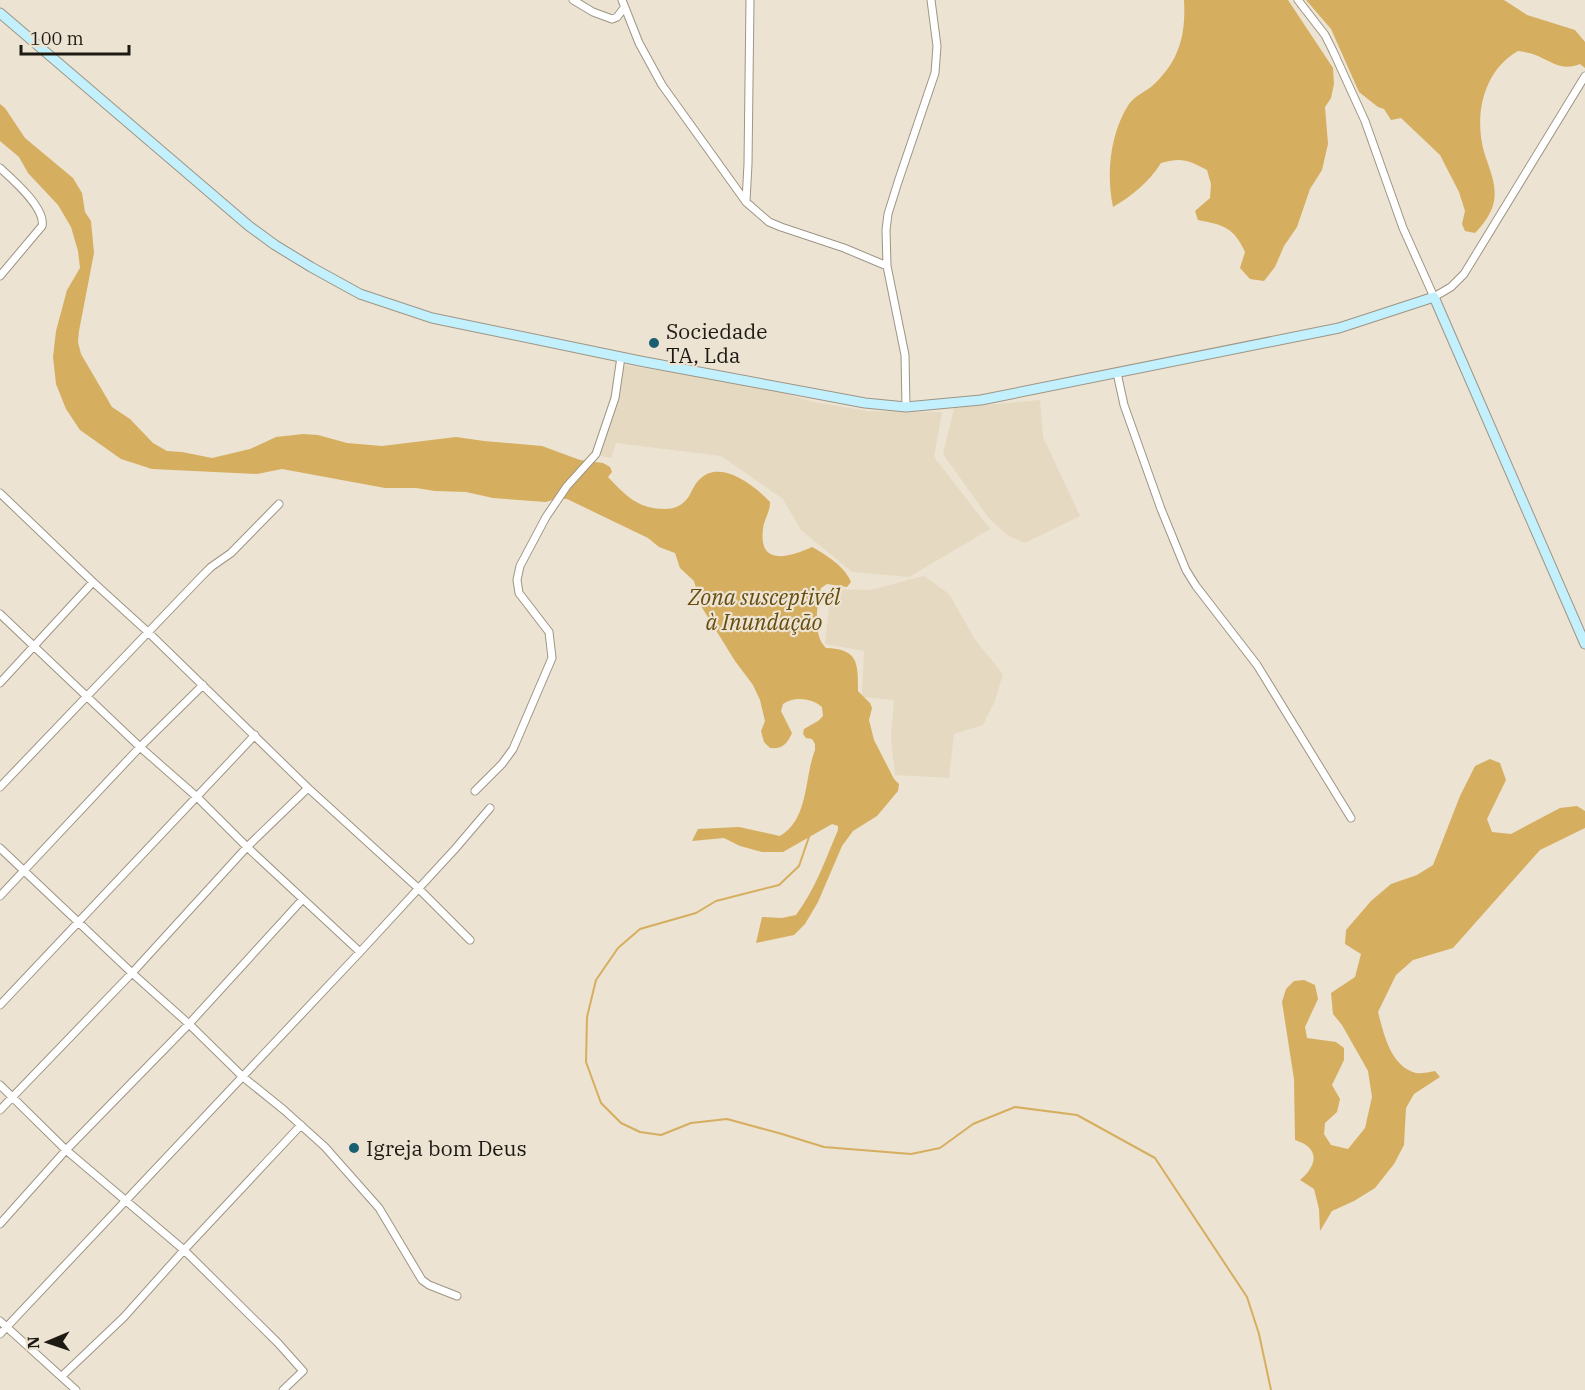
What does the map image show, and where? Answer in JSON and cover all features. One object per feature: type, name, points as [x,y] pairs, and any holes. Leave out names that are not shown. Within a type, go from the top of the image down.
[{"type":"main road","points":[[0,13],[249,226],[311,267],[360,294],[432,318],[621,357],[865,403],[906,407],[981,400],[1340,328],[1434,297],[1585,644]]},
{"type":"street","points":[[573,0],[593,12],[612,19],[617,17],[623,4]]},
{"type":"street","points":[[746,202],[750,0]]},
{"type":"street","points":[[906,407],[905,355],[887,266],[886,230],[888,214],[935,73],[937,46],[931,0]]},
{"type":"street","points":[[1298,0],[1325,35],[1333,51],[1365,122],[1403,228],[1434,297],[1464,274],[1585,76]]},
{"type":"street","points":[[623,4],[639,43],[662,85],[746,202],[769,222],[844,248],[887,266]]},
{"type":"street","points":[[0,169],[25,192],[43,221],[42,226],[0,276]]},
{"type":"street","points":[[475,791],[502,764],[513,749],[552,658],[549,632],[519,593],[520,566],[546,517],[563,492],[596,454],[615,398],[621,357]]},
{"type":"street","points":[[1117,373],[1124,405],[1161,509],[1186,570],[1257,664],[1351,818]]},
{"type":"street","points":[[0,493],[149,633],[308,788],[418,888],[470,940]]},
{"type":"street","points":[[0,787],[211,567],[231,553],[279,504]]},
{"type":"street","points":[[0,683],[93,582]]},
{"type":"street","points":[[0,614],[360,952]]},
{"type":"street","points":[[0,896],[140,747],[203,685]]},
{"type":"street","points":[[0,1005],[255,735]]},
{"type":"street","points":[[0,1110],[132,973],[247,848],[308,788]]},
{"type":"street","points":[[0,1334],[456,849],[490,808]]},
{"type":"street","points":[[0,848],[243,1077],[325,1147],[372,1198],[422,1280],[457,1296]]},
{"type":"street","points":[[0,1224],[66,1150],[189,1024],[302,900]]},
{"type":"street","points":[[0,1085],[66,1150],[184,1250],[278,1343],[303,1371],[283,1390]]},
{"type":"street","points":[[62,1376],[124,1317],[301,1125]]},
{"type":"street","points":[[0,1321],[62,1376],[71,1388]]},
{"type":"shaded area","points":[[623,365],[757,385],[814,402],[868,411],[942,412],[934,457],[990,529],[909,577],[852,572],[801,530],[783,499],[721,456],[616,443],[611,458],[598,455]]},
{"type":"shaded area","points":[[1040,400],[1043,437],[1080,516],[1025,543],[1007,535],[988,517],[943,454],[954,408]]},
{"type":"shaded area","points":[[924,576],[949,594],[976,641],[1003,674],[995,701],[983,725],[954,734],[949,778],[895,775],[891,737],[894,700],[862,697],[864,651],[825,644],[831,589],[870,590]]},
{"type":"water","points":[[1184,0],[1288,0],[1333,68],[1334,84],[1331,98],[1325,107],[1328,144],[1322,170],[1310,189],[1297,227],[1284,246],[1275,267],[1264,281],[1250,279],[1240,268],[1245,252],[1232,232],[1227,228],[1198,220],[1195,211],[1210,198],[1211,184],[1207,170],[1180,160],[1161,163],[1140,188],[1113,207],[1110,168],[1118,128],[1129,104],[1161,78],[1174,58],[1182,37]]},
{"type":"water","points":[[1306,0],[1504,0],[1527,15],[1575,30],[1585,42],[1585,68],[1580,64],[1568,67],[1558,65],[1533,54],[1518,51],[1506,60],[1489,82],[1484,95],[1480,123],[1481,138],[1495,195],[1489,214],[1475,233],[1465,231],[1462,224],[1465,211],[1459,192],[1440,155],[1401,118],[1391,120],[1384,109],[1359,92],[1331,29]]},
{"type":"water","name":"Zona susceptivél à Inundação","points":[[0,104],[25,138],[73,178],[82,193],[85,212],[91,221],[94,253],[79,331],[78,342],[81,354],[112,407],[130,419],[153,443],[167,451],[212,458],[250,449],[276,437],[303,434],[318,435],[347,443],[382,446],[456,437],[542,446],[580,460],[603,463],[610,467],[612,472],[608,477],[633,500],[648,507],[666,509],[677,507],[684,502],[696,483],[707,474],[726,473],[746,482],[770,502],[764,525],[763,541],[765,549],[771,554],[786,556],[812,547],[840,566],[851,582],[847,587],[827,584],[821,588],[817,611],[819,636],[826,648],[845,651],[854,660],[858,673],[858,691],[872,708],[869,720],[874,740],[894,779],[899,784],[898,791],[877,816],[853,831],[842,846],[818,902],[805,924],[794,935],[756,943],[762,917],[782,918],[796,915],[820,874],[838,826],[832,824],[783,852],[762,852],[740,846],[724,838],[692,841],[698,829],[739,827],[780,836],[789,829],[801,809],[815,750],[812,739],[806,738],[803,734],[804,729],[823,716],[822,707],[803,699],[787,701],[783,704],[781,711],[792,733],[790,737],[784,745],[778,748],[770,748],[764,742],[761,731],[765,721],[760,700],[753,685],[735,661],[701,606],[694,581],[680,568],[675,553],[567,499],[559,498],[546,502],[493,498],[466,492],[385,488],[282,469],[257,474],[152,469],[121,459],[80,430],[66,409],[56,384],[53,357],[56,331],[67,290],[80,268],[78,251],[71,227],[58,205],[28,173],[19,157],[0,141]]},
{"type":"water","points":[[1490,759],[1500,763],[1506,780],[1487,819],[1492,832],[1511,834],[1560,808],[1577,806],[1585,811],[1585,828],[1540,850],[1453,948],[1413,960],[1396,975],[1378,1012],[1390,1048],[1400,1064],[1407,1069],[1416,1073],[1435,1071],[1440,1077],[1414,1094],[1406,1108],[1404,1145],[1394,1164],[1375,1188],[1332,1211],[1320,1231],[1319,1209],[1314,1189],[1300,1180],[1310,1169],[1314,1158],[1309,1148],[1295,1140],[1294,1079],[1282,1002],[1286,989],[1294,981],[1304,980],[1315,985],[1318,999],[1305,1027],[1307,1038],[1336,1042],[1344,1048],[1344,1060],[1332,1085],[1340,1099],[1337,1112],[1325,1123],[1324,1134],[1331,1145],[1348,1149],[1365,1128],[1372,1097],[1368,1071],[1342,1025],[1333,1014],[1331,993],[1355,977],[1361,954],[1345,944],[1346,930],[1371,901],[1391,884],[1417,875],[1433,865],[1460,796],[1475,766]]},
{"type":"waterway","points":[[810,834],[799,866],[779,885],[716,901],[696,913],[640,929],[618,948],[596,980],[587,1017],[586,1062],[601,1103],[621,1123],[640,1132],[661,1135],[691,1123],[727,1119],[824,1147],[911,1154],[940,1148],[973,1124],[1015,1107],[1077,1115],[1155,1158],[1247,1297],[1259,1334],[1271,1390]]},
{"type":"place","name":"Sociedade TA, Lda","points":[[654,343]]},
{"type":"place","name":"Igreja bom Deus","points":[[354,1148]]}]
